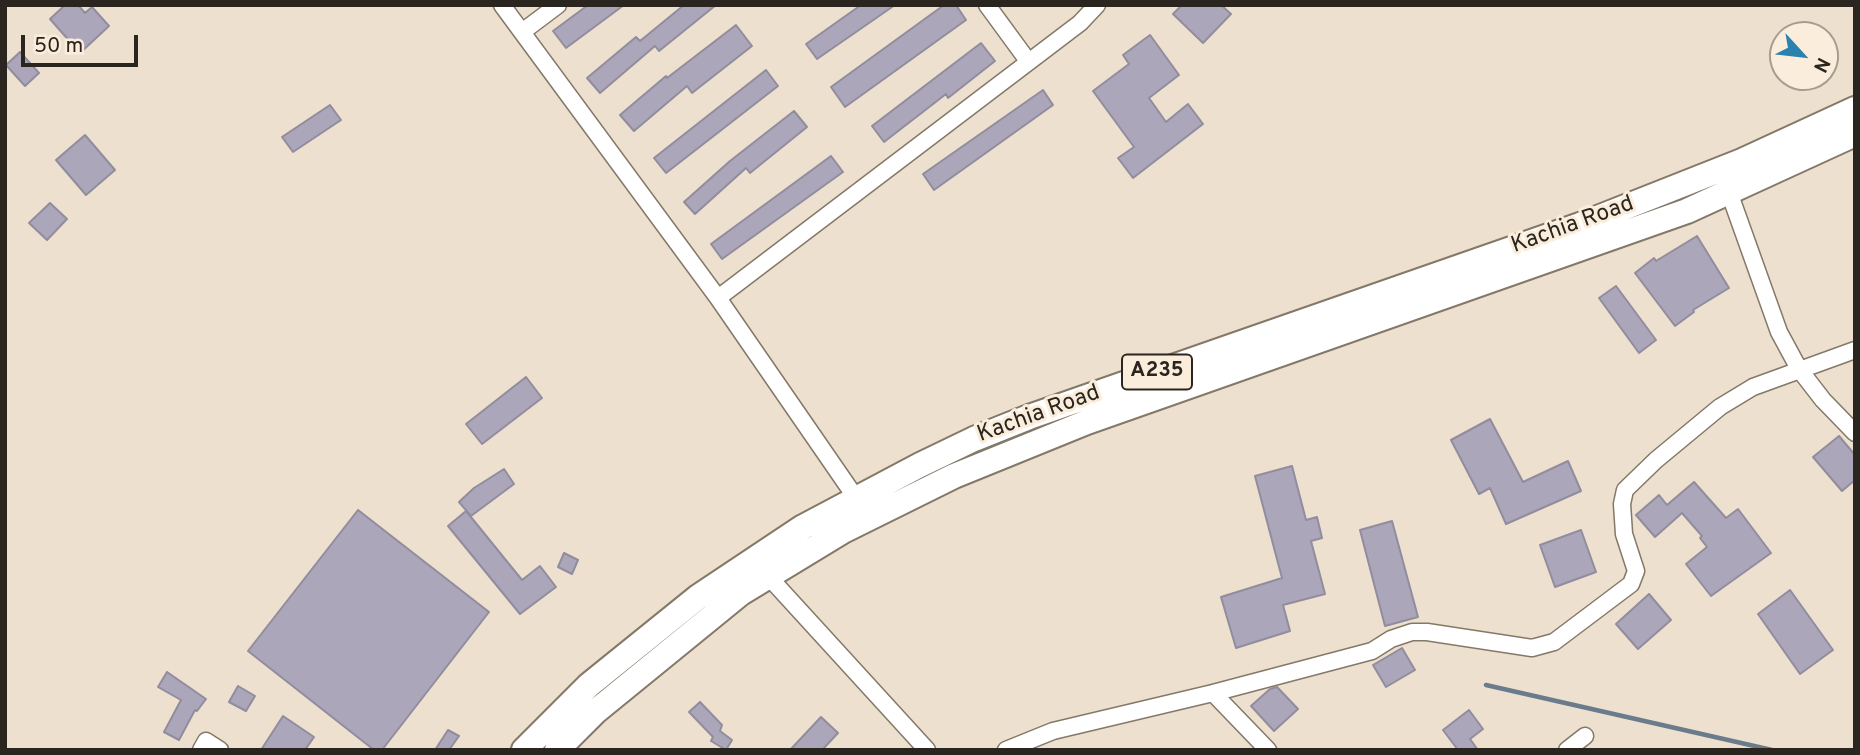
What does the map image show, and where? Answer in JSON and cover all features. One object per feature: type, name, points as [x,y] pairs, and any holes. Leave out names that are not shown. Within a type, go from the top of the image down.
[{"type":"highway","name":"Kachia Road","points":[[524,750],[589,685],[698,597],[803,527],[974,439],[1029,417],[1580,225],[1742,161],[1855,109]]},
{"type":"highway","name":"Kachia Road","points":[[556,750],[595,712],[741,593],[843,531],[954,476],[1087,422],[1687,211],[1855,134]]},
{"type":"street","points":[[502,5],[718,298],[856,498]]},
{"type":"street","points":[[522,32],[558,5]]},
{"type":"street","points":[[987,5],[1028,61]]},
{"type":"street","points":[[718,298],[1080,23],[1097,5]]},
{"type":"street","points":[[1728,192],[1779,332],[1799,369],[1823,400],[1855,433]]},
{"type":"street","points":[[1006,750],[1053,731],[1372,651],[1391,639],[1412,632],[1532,648],[1554,642],[1631,584],[1636,570],[1624,534],[1622,505],[1625,490],[1656,460],[1720,407],[1753,387],[1855,350]]},
{"type":"street","points":[[768,576],[927,750]]},
{"type":"street","points":[[1213,693],[1268,750]]},
{"type":"street","points":[[1567,750],[1585,736]]},
{"type":"street","points":[[201,750],[206,741],[220,750]]},
{"type":"building","points":[[65,5],[78,5],[85,13],[92,7],[109,26],[80,53],[50,19]]},
{"type":"building","points":[[588,5],[624,5],[566,48],[553,31]]},
{"type":"building","points":[[684,5],[716,5],[659,51],[655,46],[600,93],[587,78],[636,37],[640,41]]},
{"type":"building","points":[[861,5],[895,5],[817,59],[806,44]]},
{"type":"building","points":[[944,5],[956,5],[966,20],[845,107],[831,87]]},
{"type":"building","points":[[1182,5],[1221,5],[1231,14],[1203,43],[1173,14]]},
{"type":"building","points":[[736,25],[752,46],[692,93],[687,86],[634,131],[620,115],[666,76],[667,78]]},
{"type":"building","points":[[1150,35],[1179,75],[1149,98],[1166,122],[1188,104],[1203,124],[1133,178],[1118,158],[1134,147],[1093,91],[1129,64],[1123,55]]},
{"type":"building","points":[[981,43],[995,61],[948,98],[946,94],[884,142],[872,126]]},
{"type":"building","points":[[20,52],[39,73],[25,86],[6,65]]},
{"type":"building","points":[[766,70],[778,86],[666,173],[654,158]]},
{"type":"building","points":[[1043,90],[1053,105],[934,190],[923,174]]},
{"type":"building","points":[[330,105],[341,120],[293,152],[282,137]]},
{"type":"building","points":[[794,111],[807,127],[750,173],[746,168],[695,214],[684,202],[730,161]]},
{"type":"building","points":[[85,135],[115,170],[86,195],[56,160]]},
{"type":"building","points":[[831,156],[843,172],[722,259],[711,244]]},
{"type":"building","points":[[50,203],[67,219],[47,240],[29,223]]},
{"type":"building","points":[[1697,236],[1729,288],[1693,310],[1694,312],[1675,326],[1635,273],[1654,258],[1656,261]]},
{"type":"building","points":[[1616,286],[1656,340],[1639,353],[1599,298]]},
{"type":"building","points":[[526,377],[542,398],[482,444],[466,424]]},
{"type":"building","points":[[1490,419],[1523,482],[1568,461],[1581,491],[1506,524],[1490,488],[1479,494],[1451,440]]},
{"type":"building","points":[[1839,436],[1855,455],[1855,480],[1842,491],[1813,457]]},
{"type":"building","points":[[1292,466],[1306,520],[1317,517],[1322,538],[1311,541],[1325,594],[1283,605],[1290,631],[1236,648],[1221,597],[1282,578],[1255,476]]},
{"type":"building","points":[[504,469],[514,484],[471,516],[459,502],[474,488]]},
{"type":"building","points":[[1694,482],[1726,518],[1738,509],[1771,553],[1711,596],[1686,564],[1707,547],[1700,538],[1702,536],[1682,513],[1655,537],[1636,515],[1659,495],[1667,505]]},
{"type":"building","points":[[358,510],[489,612],[382,750],[374,750],[248,651]]},
{"type":"building","points":[[466,511],[522,580],[540,566],[556,587],[520,614],[448,526]]},
{"type":"building","points":[[1392,521],[1418,617],[1385,626],[1360,530]]},
{"type":"building","points":[[1581,530],[1596,572],[1555,587],[1540,545]]},
{"type":"building","points":[[564,553],[578,560],[572,574],[558,567]]},
{"type":"building","points":[[1790,590],[1833,650],[1800,674],[1758,614]]},
{"type":"building","points":[[1649,594],[1671,620],[1638,649],[1616,624]]},
{"type":"building","points":[[1402,648],[1415,670],[1386,687],[1373,665]]},
{"type":"building","points":[[167,672],[206,699],[197,711],[195,710],[179,740],[164,732],[181,700],[158,687]]},
{"type":"building","points":[[238,686],[255,696],[246,711],[229,702]]},
{"type":"building","points":[[1277,687],[1298,709],[1274,731],[1251,706],[1270,689]]},
{"type":"building","points":[[700,702],[722,725],[720,731],[732,740],[726,750],[711,741],[713,737],[689,712]]},
{"type":"building","points":[[1469,710],[1483,729],[1470,739],[1478,750],[1458,750],[1443,730]]},
{"type":"building","points":[[283,716],[314,737],[305,750],[261,750]]},
{"type":"building","points":[[821,717],[838,733],[822,750],[790,750]]},
{"type":"building","points":[[448,730],[459,736],[449,750],[435,750]]},
{"type":"waterway","points":[[1486,685],[1772,750]]}]
